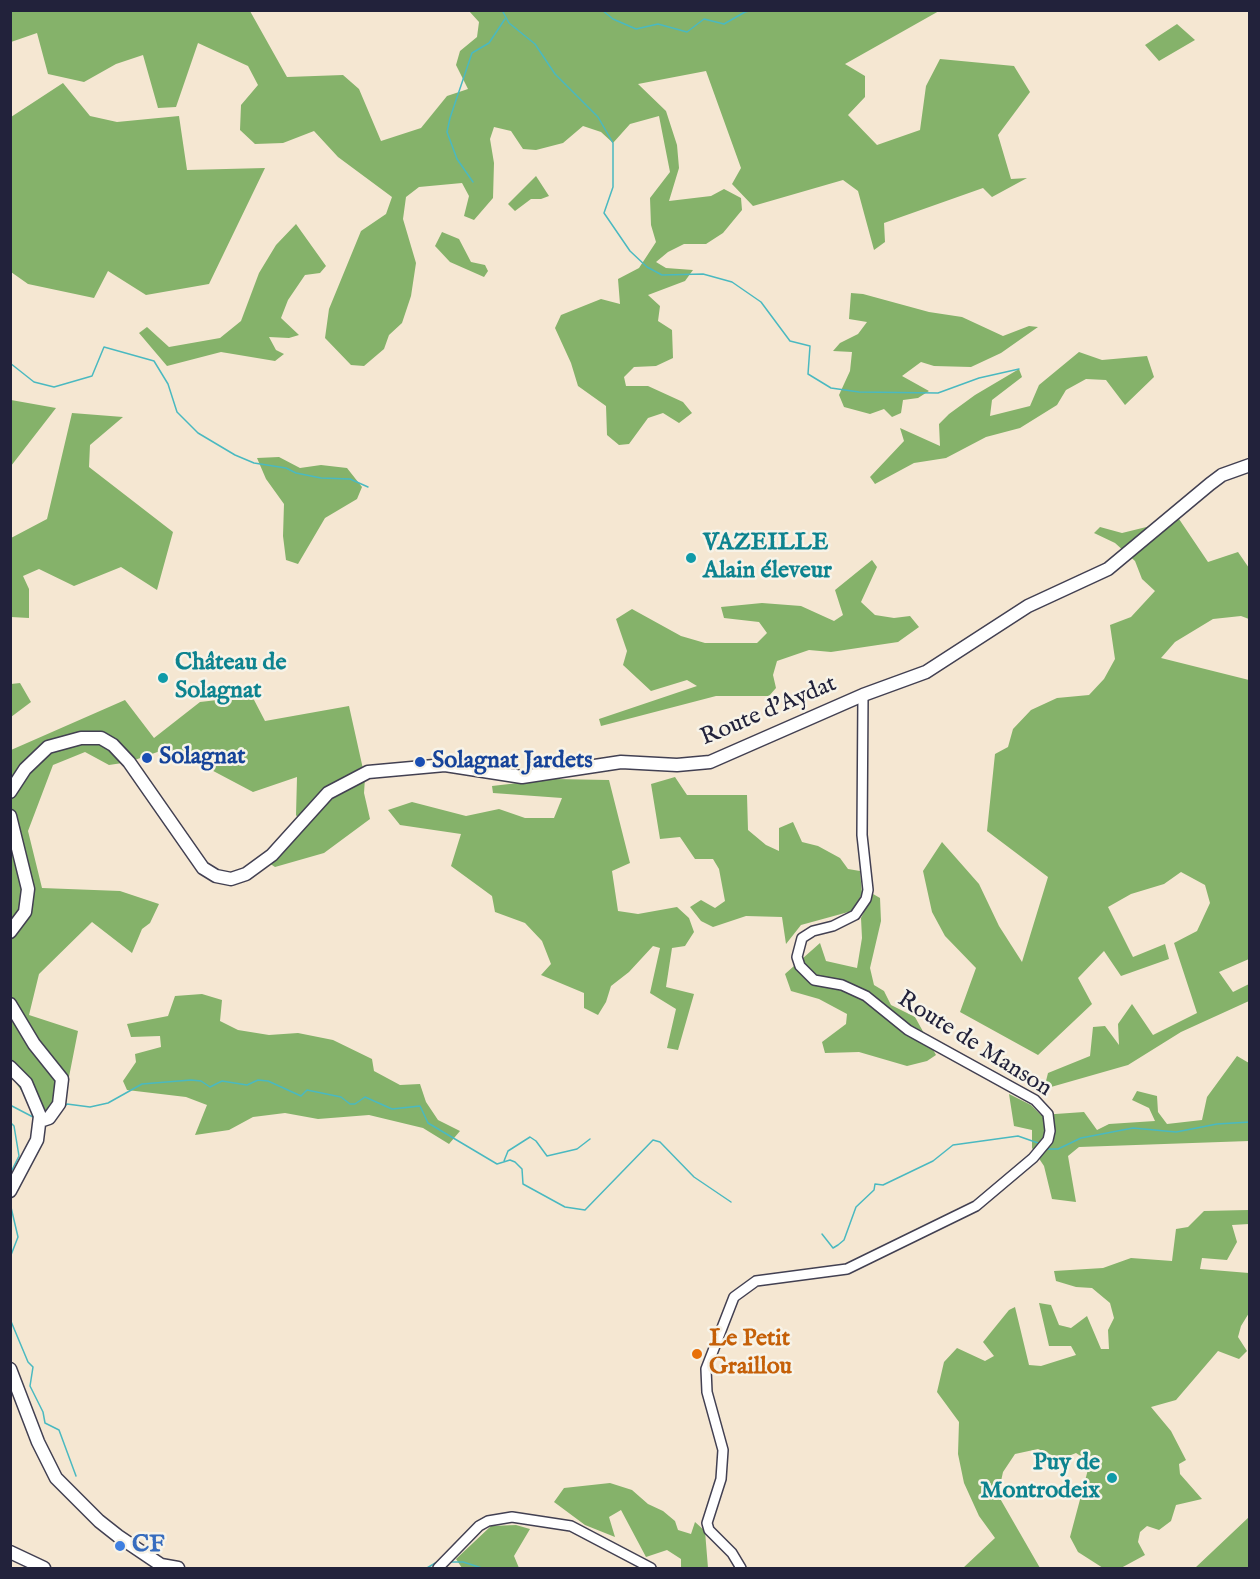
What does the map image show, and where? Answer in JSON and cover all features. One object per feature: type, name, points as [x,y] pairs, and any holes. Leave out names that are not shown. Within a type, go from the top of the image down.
[{"type":"main road","name":"Route d'Aydat","points":[[10,792],[25,769],[48,747],[81,738],[101,738],[113,745],[129,762],[203,868],[216,876],[231,879],[246,874],[272,855],[328,793],[368,772],[445,765],[522,777],[621,762],[695,765],[725,757],[863,695],[926,672],[1028,606],[1108,569],[1222,475],[1250,465]]},
{"type":"main road","points":[[10,816],[28,889],[25,912],[10,932]]},
{"type":"main road","points":[[10,1004],[34,1044],[62,1079],[58,1104],[49,1118],[40,1122]]},
{"type":"main road","points":[[10,1067],[31,1092],[36,1102],[40,1122],[37,1140],[11,1191]]},
{"type":"main road","points":[[10,1370],[38,1442],[56,1478],[99,1521],[160,1567],[178,1569]]},
{"type":"main road","points":[[10,1552],[44,1569]]},
{"type":"street","name":"Route de Manson","points":[[741,1569],[732,1553],[709,1530],[707,1523],[721,1479],[723,1450],[710,1399],[706,1372],[713,1346],[731,1301],[746,1286],[756,1281],[847,1269],[967,1211],[987,1198],[1033,1158],[1048,1140],[1050,1131],[1048,1114],[1035,1100],[908,1030],[866,996],[842,985],[814,980],[800,966],[797,957],[798,946],[802,938],[813,931],[833,926],[855,915],[866,899],[868,890],[862,835],[863,695]]},
{"type":"street","points":[[438,1569],[479,1526],[488,1521],[512,1517],[571,1526],[651,1569]]},
{"type":"green space","points":[[10,11],[250,11],[287,77],[343,75],[359,89],[381,141],[421,128],[447,96],[468,89],[456,65],[460,51],[477,37],[479,22],[469,11],[939,11],[845,64],[865,76],[865,97],[848,115],[877,145],[920,130],[926,86],[940,59],[1014,66],[1030,92],[998,135],[1011,179],[1027,178],[992,197],[983,188],[884,223],[885,242],[874,250],[858,191],[843,180],[753,206],[732,184],[741,168],[706,71],[638,84],[666,111],[677,145],[679,168],[669,201],[711,196],[724,189],[741,198],[742,210],[723,233],[706,244],[684,244],[668,252],[656,262],[666,268],[693,270],[685,281],[648,295],[660,306],[658,321],[672,330],[673,358],[656,366],[634,367],[624,377],[626,386],[648,386],[683,402],[692,413],[679,423],[663,413],[648,418],[629,444],[619,445],[607,435],[606,406],[578,386],[571,363],[555,328],[561,315],[601,299],[620,304],[618,279],[639,268],[656,242],[651,225],[650,198],[670,172],[659,116],[630,124],[613,143],[601,132],[583,126],[563,143],[536,150],[523,149],[511,131],[494,127],[490,139],[494,163],[493,198],[474,220],[464,216],[469,196],[462,183],[419,187],[406,197],[403,219],[416,263],[411,296],[402,323],[389,335],[384,349],[364,366],[351,365],[325,338],[329,309],[361,231],[386,214],[392,197],[338,157],[314,131],[283,143],[255,144],[240,130],[241,105],[258,85],[248,66],[198,43],[176,107],[158,108],[143,55],[116,64],[84,82],[48,74],[37,33],[11,42]]},
{"type":"green space","points":[[1177,24],[1195,40],[1159,61],[1145,45]]},
{"type":"green space","points":[[63,83],[90,116],[117,122],[179,116],[187,170],[265,168],[209,284],[146,295],[108,271],[94,298],[28,284],[11,272],[11,117]]},
{"type":"green space","points":[[536,176],[549,196],[531,199],[515,211],[508,204]]},
{"type":"green space","points":[[296,224],[326,266],[320,273],[305,275],[288,300],[281,318],[299,335],[289,338],[269,337],[276,350],[284,354],[275,361],[221,352],[167,366],[139,333],[147,327],[169,347],[220,338],[241,321],[259,273],[276,245]]},
{"type":"green space","points":[[442,232],[459,239],[471,262],[485,265],[488,271],[484,277],[450,262],[435,246]]},
{"type":"green space","points":[[851,293],[863,294],[929,312],[962,317],[1003,336],[1029,326],[1038,327],[1001,353],[971,367],[934,366],[921,362],[902,376],[929,391],[918,398],[903,400],[901,413],[892,417],[884,409],[870,414],[844,407],[839,395],[850,371],[852,352],[833,351],[840,343],[858,334],[867,322],[849,319]]},
{"type":"green space","points":[[1079,352],[1102,360],[1147,356],[1154,377],[1125,405],[1106,380],[1086,379],[1066,390],[1057,405],[1020,428],[986,437],[946,458],[914,463],[875,484],[870,477],[904,441],[900,428],[940,446],[939,424],[975,395],[1019,369],[1022,377],[992,400],[990,416],[1030,406],[1039,385]]},
{"type":"green space","points":[[10,400],[56,408],[11,466]]},
{"type":"green space","points":[[72,413],[123,417],[90,445],[89,467],[173,532],[157,590],[121,567],[74,586],[39,569],[23,576],[29,589],[29,618],[11,617],[11,538],[47,519]]},
{"type":"green space","points":[[279,457],[300,468],[321,465],[347,468],[362,487],[357,499],[325,518],[298,564],[286,560],[283,536],[284,504],[266,479],[257,458]]},
{"type":"green space","points":[[1179,519],[1208,562],[1238,552],[1249,568],[1249,619],[1241,616],[1213,619],[1175,642],[1161,658],[1249,680],[1249,959],[1219,972],[1233,992],[1249,984],[1249,1001],[1181,1032],[1128,1065],[1044,1089],[1048,1073],[1090,1056],[1093,1027],[1105,1026],[1119,1045],[1118,1024],[1132,1004],[1153,1035],[1197,1013],[1174,943],[1197,931],[1210,903],[1205,885],[1181,872],[1164,884],[1131,894],[1108,907],[1133,957],[1165,944],[1169,959],[1121,976],[1104,951],[1078,978],[1092,1004],[1038,1055],[960,1012],[976,968],[945,936],[932,912],[923,871],[942,842],[979,884],[999,926],[1022,962],[1048,877],[987,831],[995,754],[1008,747],[1013,729],[1031,710],[1057,698],[1089,695],[1104,679],[1115,659],[1110,625],[1131,617],[1155,591],[1142,579],[1135,561],[1115,543],[1094,533],[1100,527],[1122,533]]},
{"type":"green space","points":[[872,560],[877,567],[861,602],[875,615],[894,618],[910,616],[919,627],[898,642],[831,652],[809,650],[777,661],[773,675],[776,688],[769,696],[716,696],[601,726],[599,719],[697,686],[687,680],[651,691],[623,665],[627,651],[616,619],[632,609],[681,636],[705,643],[757,643],[767,633],[759,622],[724,618],[721,607],[762,603],[801,606],[834,621],[843,615],[835,590]]},
{"type":"green space","points":[[20,683],[31,702],[11,717],[11,684]]},
{"type":"green space","points":[[252,696],[265,721],[349,706],[365,778],[364,793],[370,819],[324,853],[275,867],[269,863],[303,826],[296,815],[297,777],[253,792],[183,755],[166,749],[129,762],[109,765],[85,752],[53,765],[28,831],[42,888],[120,891],[159,904],[150,923],[142,929],[132,953],[92,922],[39,974],[29,1015],[78,1031],[67,1087],[47,1112],[36,1111],[13,1079],[11,1082],[11,750],[125,700],[154,738],[200,702]]},
{"type":"green space","points":[[675,777],[687,795],[747,795],[748,830],[766,845],[779,851],[779,828],[793,822],[802,842],[818,846],[840,858],[848,869],[860,871],[862,894],[852,911],[801,925],[786,944],[782,917],[746,916],[713,927],[701,921],[690,907],[701,900],[715,908],[725,901],[719,869],[713,859],[695,859],[680,837],[660,839],[651,784]]},
{"type":"green space","points":[[553,779],[609,780],[630,863],[612,871],[618,911],[638,914],[677,907],[689,918],[694,932],[685,946],[672,948],[666,987],[694,994],[678,1050],[667,1048],[676,1009],[650,993],[660,948],[653,946],[629,972],[611,986],[606,1002],[598,1015],[584,1008],[584,993],[541,975],[551,964],[542,941],[525,923],[495,912],[492,896],[451,866],[461,834],[400,825],[388,810],[412,802],[466,816],[499,809],[525,818],[554,818],[562,798],[493,793],[492,786]]},
{"type":"green space","points":[[873,894],[880,898],[881,921],[870,968],[874,985],[884,991],[891,1005],[915,1017],[936,1055],[927,1061],[907,1066],[859,1052],[825,1053],[822,1042],[846,1024],[847,1014],[819,999],[791,991],[785,974],[820,943],[826,961],[857,968],[862,938],[861,918]]},
{"type":"green space","points":[[202,994],[222,1000],[220,1021],[238,1030],[269,1035],[298,1033],[333,1040],[372,1059],[374,1071],[400,1085],[420,1084],[426,1102],[438,1120],[460,1131],[449,1144],[423,1128],[369,1115],[318,1119],[285,1113],[253,1117],[229,1130],[195,1135],[207,1105],[186,1097],[127,1090],[123,1081],[136,1062],[135,1054],[161,1047],[160,1036],[131,1037],[127,1024],[168,1016],[175,996]]},
{"type":"green space","points":[[1237,1056],[1249,1063],[1249,1141],[1079,1147],[1068,1156],[1076,1202],[1052,1199],[1044,1166],[1032,1148],[1032,1130],[1014,1126],[1009,1094],[1031,1105],[1041,1115],[1084,1112],[1097,1130],[1109,1124],[1155,1121],[1149,1108],[1132,1100],[1137,1091],[1157,1096],[1158,1112],[1167,1124],[1202,1120],[1207,1097]]},
{"type":"green space","points":[[1249,1210],[1249,1224],[1232,1225],[1237,1242],[1227,1260],[1202,1258],[1200,1269],[1249,1273],[1249,1313],[1241,1326],[1238,1337],[1247,1351],[1239,1359],[1218,1351],[1176,1400],[1151,1407],[1171,1431],[1186,1460],[1179,1464],[1180,1474],[1202,1499],[1176,1505],[1171,1521],[1159,1530],[1147,1526],[1140,1532],[1138,1542],[1145,1555],[1121,1568],[1103,1568],[1078,1552],[1070,1537],[1090,1462],[1076,1453],[1061,1459],[1038,1449],[1015,1454],[1003,1472],[998,1495],[1040,1568],[963,1568],[995,1538],[979,1516],[964,1483],[958,1454],[959,1422],[937,1392],[944,1362],[957,1348],[985,1361],[994,1356],[983,1342],[1009,1310],[1015,1307],[1029,1365],[1041,1366],[1076,1355],[1071,1346],[1049,1346],[1039,1303],[1051,1305],[1059,1325],[1071,1328],[1087,1316],[1101,1349],[1109,1349],[1108,1330],[1114,1318],[1110,1303],[1092,1288],[1076,1287],[1056,1281],[1054,1271],[1103,1268],[1131,1258],[1172,1261],[1176,1229],[1188,1227],[1204,1211]]},
{"type":"green space","points":[[610,1483],[632,1490],[648,1504],[663,1511],[675,1521],[678,1530],[691,1534],[695,1522],[705,1531],[708,1568],[681,1568],[681,1559],[667,1550],[646,1557],[621,1510],[609,1517],[615,1537],[585,1525],[554,1502],[564,1488]]},
{"type":"green space","points":[[1249,1517],[1249,1568],[1195,1568]]},
{"type":"green space","points":[[516,1525],[530,1529],[514,1556],[519,1568],[462,1568],[456,1559],[491,1526]]},
{"type":"waterway","points":[[502,10],[509,23],[535,44],[555,74],[598,117],[613,143],[613,187],[604,213],[630,251],[647,267],[662,275],[703,274],[732,282],[761,302],[790,341],[810,346],[808,374],[831,388],[859,392],[938,393],[979,378],[1019,369]]},
{"type":"waterway","points":[[602,10],[613,19],[636,29],[658,24],[687,32],[704,19],[724,24],[753,10]]},
{"type":"waterway","points":[[473,182],[457,159],[447,132],[472,53],[489,43],[505,19]]},
{"type":"waterway","points":[[10,363],[34,382],[54,387],[92,376],[104,347],[154,361],[168,384],[177,412],[198,433],[235,455],[254,463],[286,468],[296,473],[321,478],[350,479],[368,487]]},
{"type":"waterway","points":[[64,1107],[67,1104],[90,1107],[108,1103],[142,1084],[191,1080],[201,1081],[210,1087],[222,1081],[247,1085],[258,1080],[268,1081],[301,1096],[307,1090],[341,1097],[350,1104],[355,1104],[365,1097],[392,1109],[420,1106],[428,1123],[497,1164],[510,1160],[515,1162],[522,1169],[523,1184],[565,1207],[585,1210],[653,1140],[660,1142],[694,1177],[731,1202]]},
{"type":"waterway","points":[[10,1105],[33,1117]]},
{"type":"waterway","points":[[10,1122],[14,1126],[19,1156],[10,1174]]},
{"type":"waterway","points":[[1048,1149],[1058,1149],[1081,1138],[1133,1128],[1176,1132],[1217,1124],[1250,1122]]},
{"type":"waterway","points":[[822,1234],[833,1248],[838,1245],[844,1240],[856,1207],[874,1190],[875,1184],[883,1185],[933,1161],[953,1145],[1018,1136],[1038,1143]]},
{"type":"waterway","points":[[504,1161],[508,1151],[530,1137],[536,1141],[547,1156],[577,1149],[590,1139]]},
{"type":"waterway","points":[[10,1203],[18,1237],[11,1255],[10,1291]]},
{"type":"waterway","points":[[10,1319],[28,1362],[33,1367],[30,1386],[43,1412],[45,1423],[59,1430],[76,1476]]},
{"type":"waterway","points":[[427,1568],[437,1562]]},
{"type":"waterway","points":[[451,1562],[463,1562],[482,1568]]},
{"type":"place","name":"VAZEILLE Alain éleveur","points":[[691,558]]},
{"type":"place","name":"Château de Solagnat","points":[[163,678]]},
{"type":"place","name":"Solagnat","points":[[147,758]]},
{"type":"place","name":"Solagnat Jardets","points":[[420,762]]},
{"type":"place","name":"Le Petit Graillou","points":[[697,1354]]},
{"type":"place","name":"Puy de Montrodeix","points":[[1112,1478]]},
{"type":"place","name":"CF","points":[[120,1546]]}]
